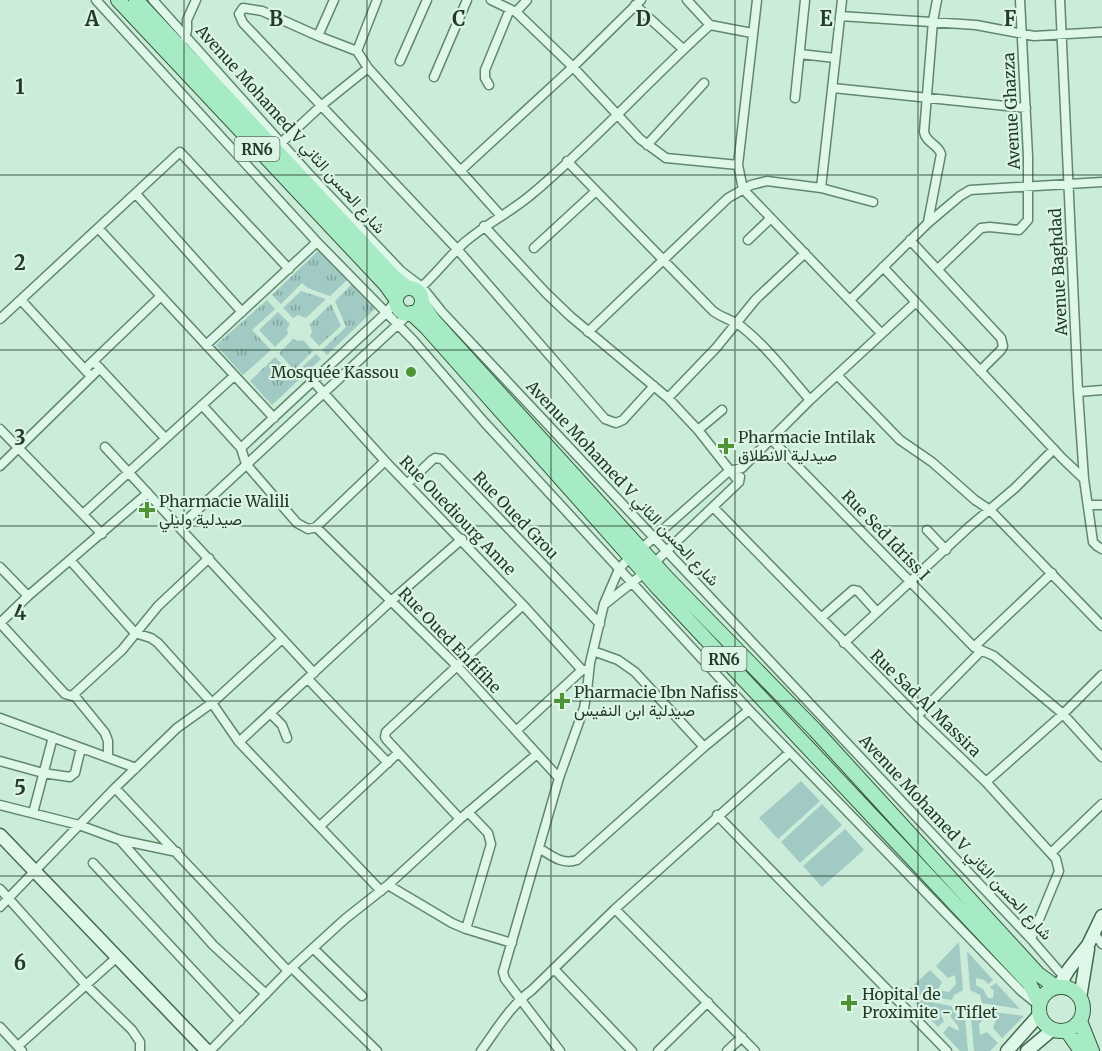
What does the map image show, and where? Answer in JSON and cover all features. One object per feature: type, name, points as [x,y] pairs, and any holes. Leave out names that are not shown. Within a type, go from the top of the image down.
[{"type":"main road","name":"RN6","points":[[118,0],[153,39],[178,46],[394,277],[417,292],[434,321],[635,553]]},
{"type":"main road","name":"RN6","points":[[136,0],[172,30],[178,46],[386,285],[401,311],[410,314],[427,328],[1029,983],[1042,1021],[1052,1030]]},
{"type":"main road","points":[[396,300],[400,291],[417,292],[418,310],[410,314]]},
{"type":"main road","name":"RN6","points":[[649,568],[720,634],[815,730],[1038,974],[1061,985],[1080,998]]},
{"type":"main road","points":[[1039,1007],[1049,990],[1061,985]]},
{"type":"main road","points":[[1080,998],[1083,1009],[1080,1021],[1092,1051]]},
{"type":"main road","points":[[1052,1030],[1067,1031],[1080,1021]]},
{"type":"main road","points":[[1067,1031],[1081,1051]]},
{"type":"street","points":[[96,0],[317,242],[387,312],[749,711],[1039,1007],[1007,1051]]},
{"type":"street","name":"Avenue Mohamed V شارع الحسن الثاني","points":[[153,0],[172,30]]},
{"type":"street","points":[[157,66],[178,46],[196,0]]},
{"type":"street","points":[[357,51],[377,0]]},
{"type":"street","points":[[400,62],[427,0]]},
{"type":"street","points":[[434,77],[467,0]]},
{"type":"street","points":[[490,0],[513,10],[647,145],[666,158],[738,165]]},
{"type":"street","points":[[489,86],[485,78],[485,70],[513,10],[527,0]]},
{"type":"street","points":[[687,0],[710,25],[752,33]]},
{"type":"street","points":[[757,0],[738,165],[743,189],[881,333]]},
{"type":"street","points":[[795,98],[805,0]]},
{"type":"street","points":[[821,188],[842,0]]},
{"type":"street","points":[[928,223],[941,154],[938,148],[925,137],[933,21],[937,0]]},
{"type":"street","name":"Avenue Ghazza","points":[[938,269],[981,228],[1018,230],[1024,226],[1029,216],[1020,0]]},
{"type":"street","name":"Avenue Baghdad","points":[[1060,0],[1084,479],[1094,542],[1102,549]]},
{"type":"street","points":[[318,36],[332,1]]},
{"type":"street","points":[[460,171],[573,68],[638,3],[682,49]]},
{"type":"street","points":[[501,216],[368,68],[357,51],[262,11],[243,8],[239,14],[243,23],[457,249],[605,418],[616,423],[623,420],[654,386]]},
{"type":"street","points":[[840,16],[985,26],[1022,35],[1062,36],[1102,32]]},
{"type":"street","points":[[172,30],[187,20]]},
{"type":"street","points":[[417,292],[457,249],[484,226],[532,194],[618,115],[682,49],[710,25]]},
{"type":"street","points":[[142,50],[153,39]]},
{"type":"street","name":"Avenue Mohamed V شارع الحسن الثاني","points":[[178,46],[281,143],[401,271],[417,292],[442,312],[830,724],[1031,939],[1061,985]]},
{"type":"street","points":[[800,54],[836,58]]},
{"type":"street","points":[[281,143],[322,105],[368,68]]},
{"type":"street","points":[[647,145],[705,83]]},
{"type":"street","points":[[833,88],[1026,108]]},
{"type":"street","points":[[0,320],[180,152],[289,269]]},
{"type":"street","points":[[567,161],[713,311],[720,317],[736,323],[771,355],[810,400]]},
{"type":"street","points":[[588,332],[728,198],[743,189],[767,181],[821,188],[873,202]]},
{"type":"street","points":[[850,300],[928,223],[970,190],[1102,182]]},
{"type":"street","points":[[534,248],[596,191]]},
{"type":"street","points":[[136,194],[242,312]]},
{"type":"street","points":[[748,240],[771,218]]},
{"type":"street","points":[[484,226],[546,293],[588,332],[668,398],[698,430],[739,482]]},
{"type":"street","points":[[98,228],[274,418]]},
{"type":"street","points":[[910,240],[1001,338],[1003,346],[1001,350],[980,371]]},
{"type":"street","points":[[206,345],[317,242]]},
{"type":"street","points":[[668,398],[716,348],[756,299],[805,253]]},
{"type":"street","points":[[883,267],[1084,479]]},
{"type":"street","points":[[85,369],[161,296]]},
{"type":"street","points":[[21,300],[92,376]]},
{"type":"street","points":[[241,448],[387,312],[396,300]]},
{"type":"street","points":[[516,731],[585,670],[593,651],[604,604],[618,569],[729,471],[742,468],[810,400],[916,302]]},
{"type":"street","points":[[179,527],[397,323],[410,314]]},
{"type":"street","points":[[93,360],[165,438]]},
{"type":"street","points":[[0,466],[100,368]]},
{"type":"street","points":[[837,375],[900,440],[932,462],[975,500],[990,510],[1102,626]]},
{"type":"street","points":[[83,514],[234,376]]},
{"type":"street","name":"Rue Ouediourg Anne","points":[[314,381],[385,461],[585,670]]},
{"type":"street","points":[[1078,392],[1102,390]]},
{"type":"street","points":[[202,405],[241,448],[246,464],[297,524],[308,530],[316,527],[385,461]]},
{"type":"street","points":[[698,430],[722,410]]},
{"type":"street","points":[[0,429],[102,534]]},
{"type":"street","name":"Rue Sed Idriss I","points":[[771,439],[977,649],[994,656],[1063,714],[1102,757]]},
{"type":"street","points":[[105,447],[210,558],[388,763]]},
{"type":"street","points":[[844,643],[1033,471],[1054,449]]},
{"type":"street","name":"Rue Oued Grou","points":[[407,484],[432,460],[442,459],[600,624]]},
{"type":"street","points":[[604,604],[632,584],[714,508],[739,482],[742,468]]},
{"type":"street","points":[[148,492],[0,623],[65,694],[69,697],[74,695],[122,650],[158,606],[210,558]]},
{"type":"street","points":[[1089,506],[1102,505]]},
{"type":"street","name":"Rue Sad Al Massira","points":[[714,508],[916,716],[986,782],[1051,853],[1059,866]]},
{"type":"street","name":"Rue Oued Enfifihe","points":[[316,527],[457,666],[559,778]]},
{"type":"street","points":[[927,530],[946,550]]},
{"type":"street","points":[[239,742],[391,601],[462,539]]},
{"type":"street","points":[[70,560],[135,633],[158,643],[212,703],[239,742],[320,826],[385,888],[466,929],[512,943]]},
{"type":"street","points":[[0,567],[28,596]]},
{"type":"street","points":[[916,716],[977,649],[1052,573]]},
{"type":"street","points":[[821,618],[853,590],[858,591],[877,612]]},
{"type":"street","points":[[466,929],[491,844],[488,832],[464,815],[398,753],[385,737],[387,729],[523,604]]},
{"type":"street","points":[[0,907],[115,788],[177,728],[212,703],[282,639]]},
{"type":"street","points":[[593,651],[618,660],[635,672],[704,747]]},
{"type":"street","points":[[560,1051],[505,979],[503,972],[559,778],[584,708],[588,691],[585,670]]},
{"type":"street","points":[[986,782],[1063,714],[1102,675]]},
{"type":"street","points":[[74,695],[105,733],[108,741],[108,757]]},
{"type":"street","points":[[539,848],[560,861],[577,860],[704,747],[749,711]]},
{"type":"street","points":[[270,712],[282,725],[287,738]]},
{"type":"street","points":[[0,718],[136,768]]},
{"type":"street","points":[[33,813],[53,737]]},
{"type":"street","points":[[0,761],[43,773],[70,777],[75,773],[81,748]]},
{"type":"street","points":[[320,826],[398,753]]},
{"type":"street","points":[[481,1051],[520,999],[717,815],[789,753]]},
{"type":"street","points":[[0,835],[208,1051],[345,919],[385,888],[464,815],[537,754]]},
{"type":"street","points":[[115,788],[290,970],[377,1051]]},
{"type":"street","points":[[1051,853],[1102,804]]},
{"type":"street","points":[[0,805],[79,825],[120,840],[177,852]]},
{"type":"street","points":[[717,815],[946,1051]]},
{"type":"street","points":[[1031,939],[1059,871],[1068,838]]},
{"type":"street","points":[[120,840],[213,945],[266,994]]},
{"type":"street","points":[[93,863],[240,1021]]},
{"type":"street","points":[[0,889],[86,985],[132,1030],[140,1042],[140,1051]]},
{"type":"street","points":[[615,909],[755,1051]]},
{"type":"street","points":[[1061,985],[1088,945],[1102,916]]},
{"type":"street","points":[[1094,933],[1102,944]]},
{"type":"street","points":[[1080,998],[1088,945]]},
{"type":"street","points":[[314,949],[362,996]]},
{"type":"street","points":[[0,1027],[20,1049],[116,958]]},
{"type":"street","points":[[554,969],[632,1051]]},
{"type":"street","points":[[658,1051],[708,1002]]},
{"type":"street","points":[[1027,1051],[1052,1030]]},
{"type":"street","points":[[727,1051],[741,1037]]},
{"type":"green space","points":[[319,250],[347,280],[330,296],[308,288],[302,283],[281,304],[272,295]]},
{"type":"green space","points":[[352,284],[375,309],[327,355],[322,350],[346,327],[335,301]]},
{"type":"green space","points":[[301,291],[326,299],[306,318],[298,315],[293,318],[283,308]]},
{"type":"green space","points":[[267,300],[275,309],[252,330],[271,350],[243,375],[216,345]]},
{"type":"green space","points":[[331,304],[341,326],[319,346],[310,336],[312,332],[310,324]]},
{"type":"green space","points":[[278,312],[290,324],[287,329],[288,334],[275,347],[259,330]]},
{"type":"green space","points":[[293,339],[303,340],[313,351],[294,370],[279,353]]},
{"type":"green space","points":[[316,354],[321,359],[272,405],[250,381],[275,357],[293,376]]},
{"type":"green space","points":[[801,781],[820,801],[778,839],[759,818]]},
{"type":"green space","points":[[822,804],[842,825],[800,863],[781,842]]},
{"type":"green space","points":[[845,829],[864,850],[822,887],[803,866]]},
{"type":"green space","points":[[959,942],[963,990],[954,995],[952,1000],[905,993],[930,970],[942,982],[938,990],[949,992],[956,984],[955,975],[948,978],[936,966]]},
{"type":"green space","points":[[967,951],[993,980],[988,984],[976,978],[976,985],[983,989],[988,998],[993,998],[994,991],[990,987],[996,983],[1020,1009],[982,1003],[980,995],[970,990]]},
{"type":"green space","points":[[911,998],[951,1006],[957,1016],[965,1017],[968,1051],[960,1051],[943,1033],[949,1026],[959,1031],[958,1026],[947,1012],[941,1015],[944,1021],[938,1027]]},
{"type":"green space","points":[[978,1010],[1024,1016],[1002,1038],[993,1028],[996,1020],[985,1018],[979,1024],[980,1035],[987,1032],[998,1043],[990,1051],[974,1051],[971,1018],[977,1015]]},
{"type":"place","name":"Mosquée Kassou","points":[[411,372]]},
{"type":"place","name":"Pharmacie Intilak صيدلية الانطلاق","points":[[726,446]]},
{"type":"place","name":"Pharmacie Walili صيدلية وليلي","points":[[147,510]]},
{"type":"place","name":"Pharmacie Ibn Nafiss صيدلية ابن النفيس","points":[[562,701]]},
{"type":"place","name":"Hopital de Proximite - Tiflet","points":[[849,1003]]}]
